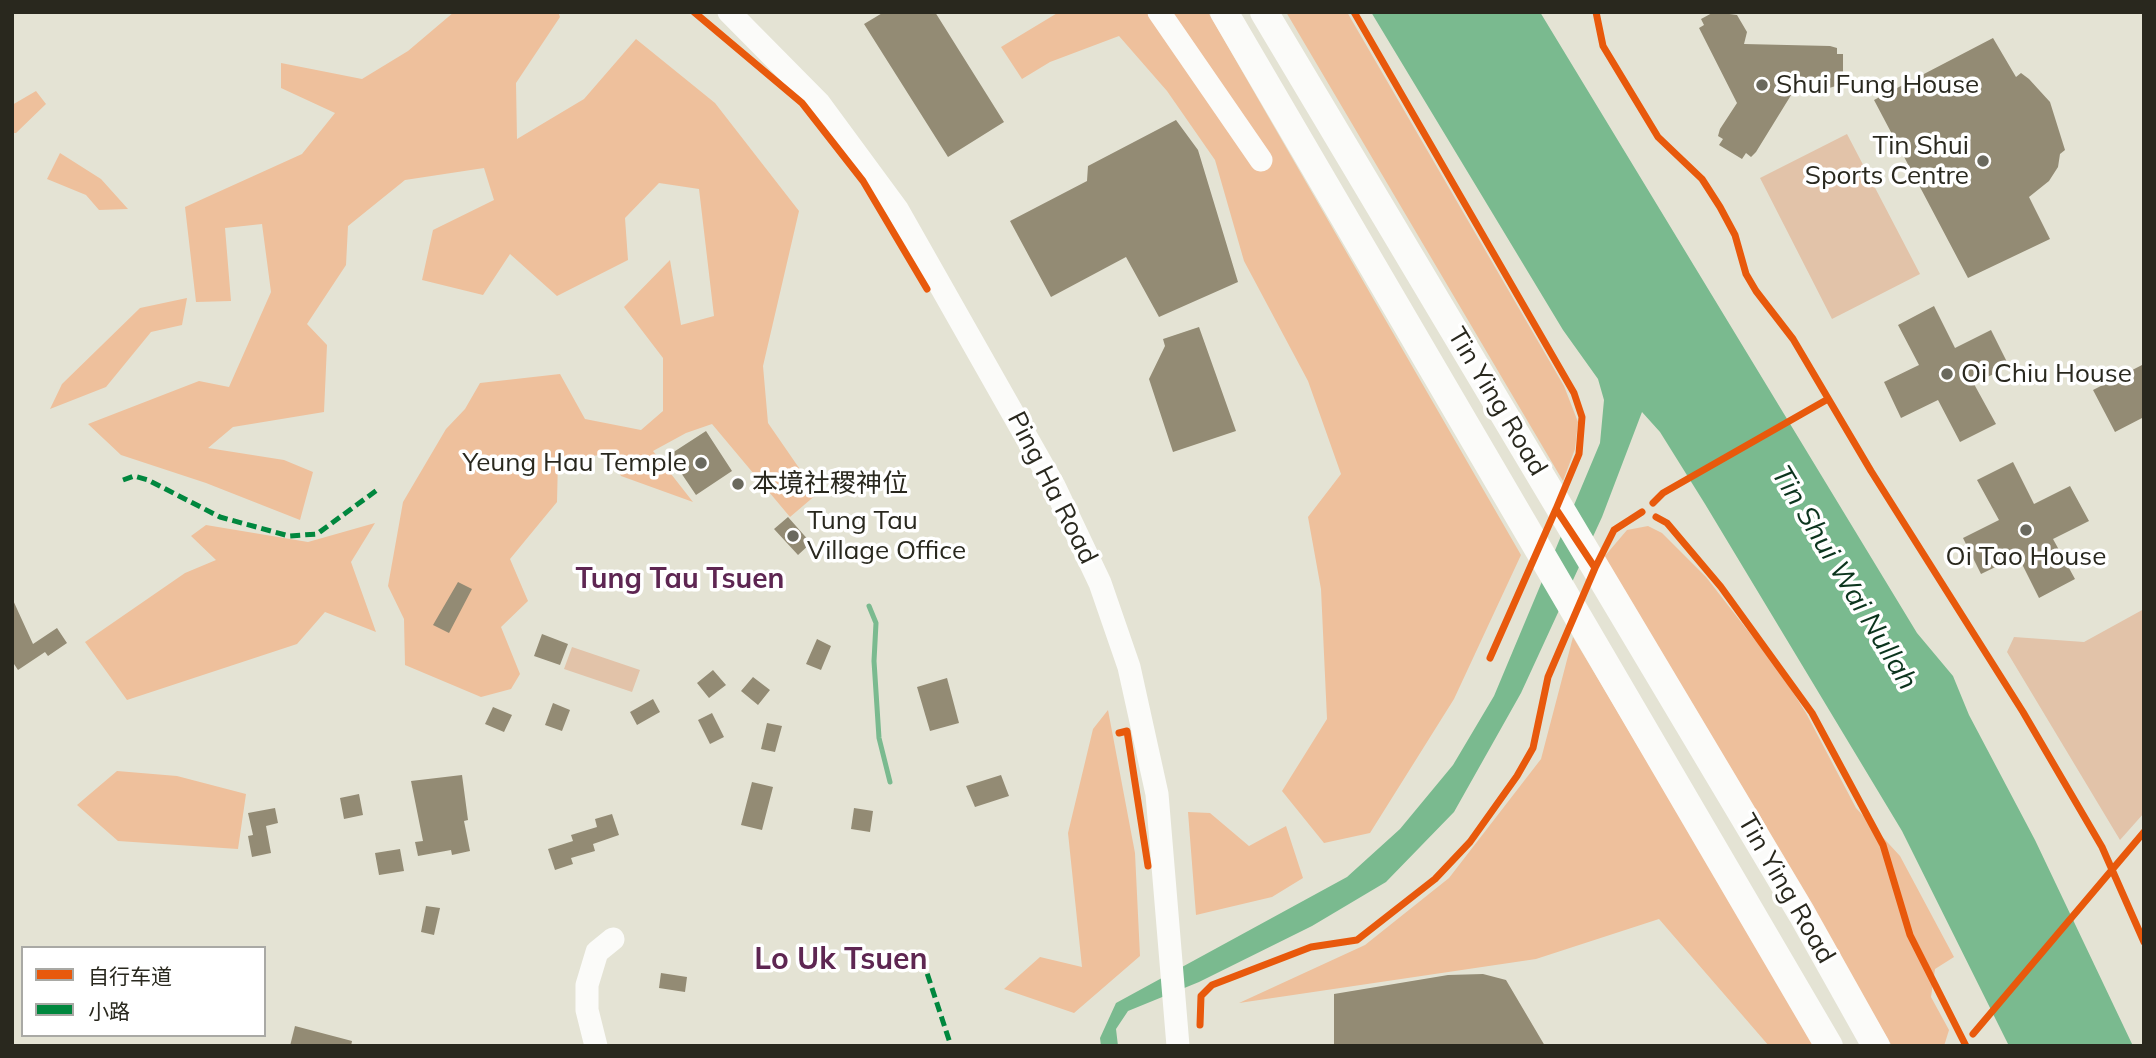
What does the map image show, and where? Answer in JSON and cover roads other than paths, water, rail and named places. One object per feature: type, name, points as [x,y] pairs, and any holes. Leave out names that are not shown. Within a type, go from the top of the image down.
[{"type":"main road","name":"Tin Ying Road","points":[[1224,12],[1829,1046]]},
{"type":"main road","name":"Tin Ying Road","points":[[1264,12],[1877,1046]]},
{"type":"street","name":"Ping Ha Road","points":[[729,12],[796,76],[879,182],[957,310],[1083,543],[1117,628],[1146,736],[1160,819],[1178,1046]]},
{"type":"street","points":[[1159,12],[1261,160]]},
{"type":"street","points":[[596,1046],[587,1010],[587,985],[597,952],[612,939]]},
{"type":"water","name":"Tin Shui Wai Nullah","points":[[1371,12],[1540,12],[1917,633],[1953,676],[1969,715],[2035,840],[2133,1046],[2009,1046],[1902,831],[1705,504],[1660,432],[1642,412],[1602,517],[1521,693],[1454,812],[1386,882],[1312,926],[1199,982],[1128,1011],[1116,1029],[1118,1046],[1101,1046],[1100,1038],[1116,1003],[1347,877],[1400,829],[1453,765],[1494,696],[1600,443],[1604,400],[1598,379],[1563,330]]},
{"type":"waterway","points":[[869,606],[876,623],[874,661],[879,738],[890,782]]},
{"type":"place","name":"Shui Fung House","points":[[1762,85]]},
{"type":"place","name":"Tin Shui Sports Centre","points":[[1983,161]]},
{"type":"place","name":"Oi Chiu House","points":[[1947,374]]},
{"type":"place","name":"Yeung Hau Temple","points":[[701,463]]},
{"type":"place","name":"本境社稷神位","points":[[738,484]]},
{"type":"place","name":"Oi Tao House","points":[[2026,530]]},
{"type":"place","name":"Tung Tau Village Office","points":[[793,536]]},
{"type":"district","name":"Tung Tau Tsuen","points":[[680,580]]},
{"type":"district","name":"Lo Uk Tsuen","points":[[841,960]]}]
